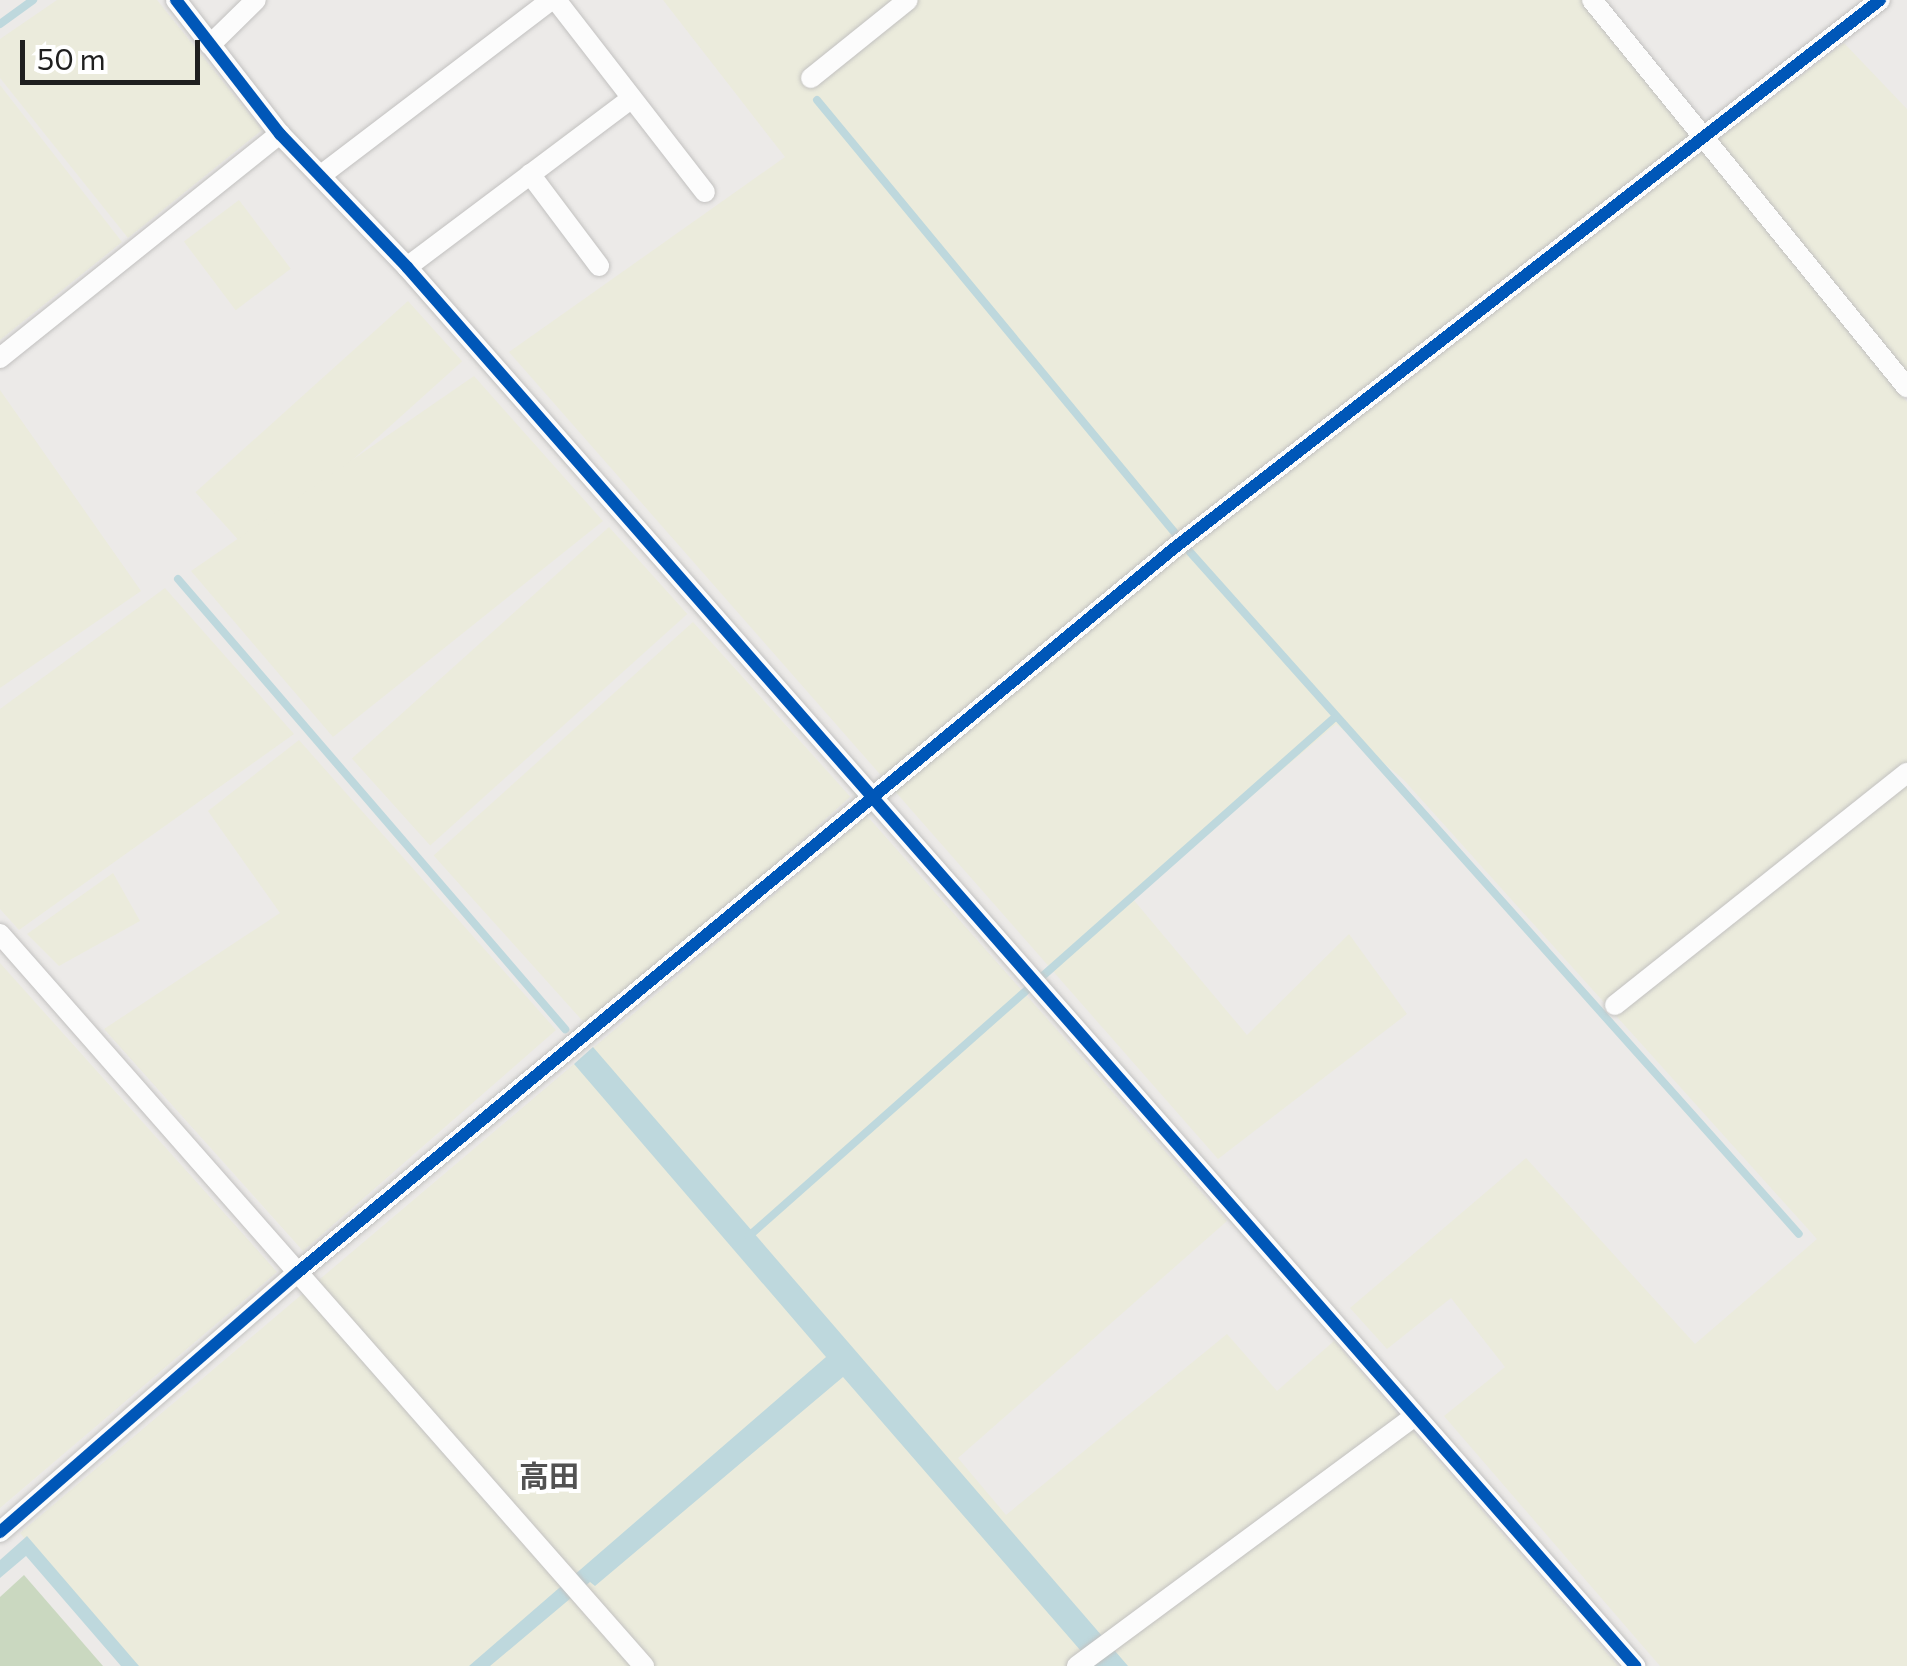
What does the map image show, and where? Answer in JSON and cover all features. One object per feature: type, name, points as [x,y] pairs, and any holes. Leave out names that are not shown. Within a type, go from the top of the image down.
[{"type":"street","points":[[176,0],[280,134],[406,267],[1635,1666]]},
{"type":"street","points":[[210,44],[256,0]]},
{"type":"street","points":[[320,176],[554,0],[704,192]]},
{"type":"street","points":[[811,78],[908,0]]},
{"type":"street","points":[[1592,0],[1907,386]]},
{"type":"street","points":[[0,1532],[297,1273],[1173,549],[1880,0]]},
{"type":"street","points":[[406,267],[632,98]]},
{"type":"street","points":[[0,358],[280,134]]},
{"type":"street","points":[[530,174],[599,266]]},
{"type":"street","points":[[1615,1005],[1907,772]]},
{"type":"street","points":[[0,934],[644,1666]]},
{"type":"street","points":[[1080,1664],[1415,1416]]},
{"type":"shaded area","points":[[57,0],[157,0],[262,130],[128,238],[0,78],[0,39]]},
{"type":"shaded area","points":[[663,0],[1602,0],[1717,140],[1844,43],[1907,109],[1907,377],[1895,387],[1907,402],[1907,1666],[1660,1666],[1444,1416],[1505,1367],[1451,1298],[1387,1349],[1350,1308],[1526,1158],[1695,1344],[1817,1239],[1403,779],[1336,724],[1132,898],[1247,1035],[1349,934],[1407,1014],[1218,1159],[509,352],[785,157]]},
{"type":"shaded area","points":[[0,85],[122,242],[0,340]]},
{"type":"shaded area","points":[[239,200],[291,269],[236,310],[184,242]]},
{"type":"shaded area","points":[[408,301],[462,361],[250,553],[195,492]]},
{"type":"shaded area","points":[[474,376],[603,521],[333,737],[191,571]]},
{"type":"shaded area","points":[[0,390],[141,591],[0,688]]},
{"type":"shaded area","points":[[609,527],[687,614],[430,845],[352,759]]},
{"type":"shaded area","points":[[165,588],[294,734],[19,930],[0,909],[0,709]]},
{"type":"shaded area","points":[[693,622],[850,797],[591,1030],[434,856]]},
{"type":"shaded area","points":[[299,740],[556,1030],[303,1251],[104,1029],[280,913],[208,811]]},
{"type":"shaded area","points":[[867,816],[1227,1221],[958,1458],[1006,1515],[1227,1334],[1277,1391],[1334,1341],[1618,1666],[134,1666],[20,1533]]},
{"type":"shaded area","points":[[113,873],[140,921],[59,966],[27,934]]},
{"type":"shaded area","points":[[0,963],[277,1272],[0,1508]]},
{"type":"green space","points":[[24,1575],[103,1666],[0,1666],[0,1597]]},
{"type":"water","points":[[593,1047],[1128,1666],[1094,1666],[843,1377],[595,1586],[590,1582],[490,1666],[469,1666],[826,1357],[574,1064]]},
{"type":"water","points":[[27,1536],[139,1666],[121,1666],[26,1556],[0,1578],[0,1560]]},
{"type":"waterway","points":[[0,24],[33,0]]},
{"type":"waterway","points":[[817,100],[1175,533]]},
{"type":"waterway","points":[[1190,552],[1799,1234]]},
{"type":"waterway","points":[[178,579],[565,1029]]},
{"type":"waterway","points":[[749,1236],[1334,718]]},
{"type":"cycle path","points":[[176,0],[280,134],[407,267],[1635,1666]]},
{"type":"cycle path","points":[[0,1532],[297,1273],[1173,549],[1880,0]]},
{"type":"district","name":"高田","points":[[549,1475]]}]
